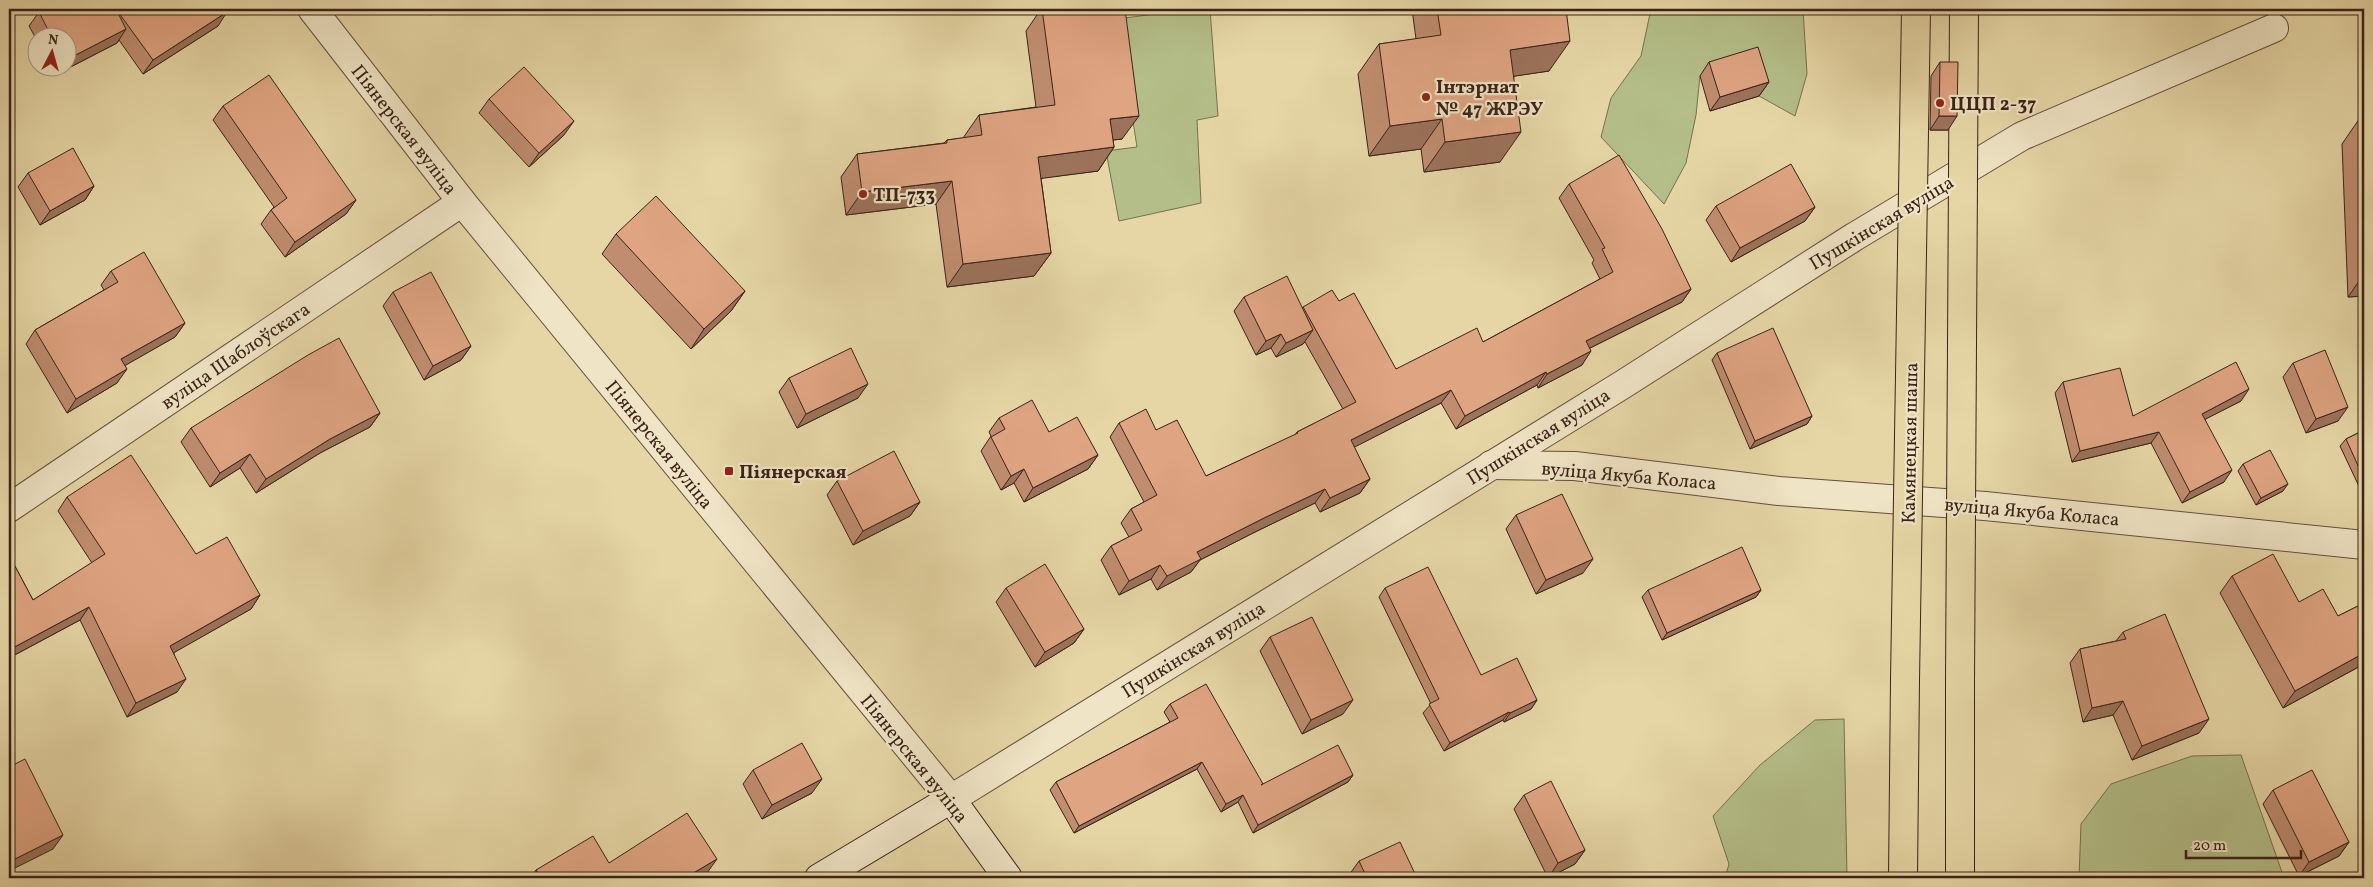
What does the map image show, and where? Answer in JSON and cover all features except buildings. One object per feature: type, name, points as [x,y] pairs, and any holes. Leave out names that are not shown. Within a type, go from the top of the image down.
[{"type":"main road","name":"Камянецкая шаша","points":[[1903,878],[1916,9]]},
{"type":"main road","points":[[1960,878],[1964,9]]},
{"type":"street","name":"Піянерская вуліца","points":[[312,9],[462,202],[951,799],[1008,878]]},
{"type":"street","name":"Пушкінская вуліца","points":[[819,878],[951,799],[1491,465],[1854,237],[2022,136],[2274,28]]},
{"type":"street","name":"вуліца Шаблоўскага","points":[[9,508],[462,202]]},
{"type":"street","name":"вуліца Якуба Коласа","points":[[1491,465],[1575,466],[1780,490],[1985,506],[2364,545]]},
{"type":"green space","points":[[1193,9],[1210,9],[1218,116],[1197,120],[1201,203],[1119,221],[1106,151],[1137,147],[1117,19]]},
{"type":"green space","points":[[1651,9],[1803,9],[1807,74],[1795,116],[1759,96],[1700,76],[1696,115],[1686,163],[1664,204],[1601,137],[1611,98],[1641,56]]},
{"type":"green space","points":[[1844,719],[1847,878],[1725,878],[1729,864],[1713,816],[1760,765],[1815,720]]},
{"type":"green space","points":[[2241,755],[2284,878],[2079,878],[2081,824],[2111,784],[2192,756]]},
{"type":"place","name":"Інтэрнат № 47 ЖРЭУ","points":[[1426,97]]},
{"type":"place","name":"ЦЦП 2-37","points":[[1940,103]]},
{"type":"place","name":"ТП-733","points":[[863,194]]},
{"type":"place","name":"Піянерская","points":[[729,471]]}]
